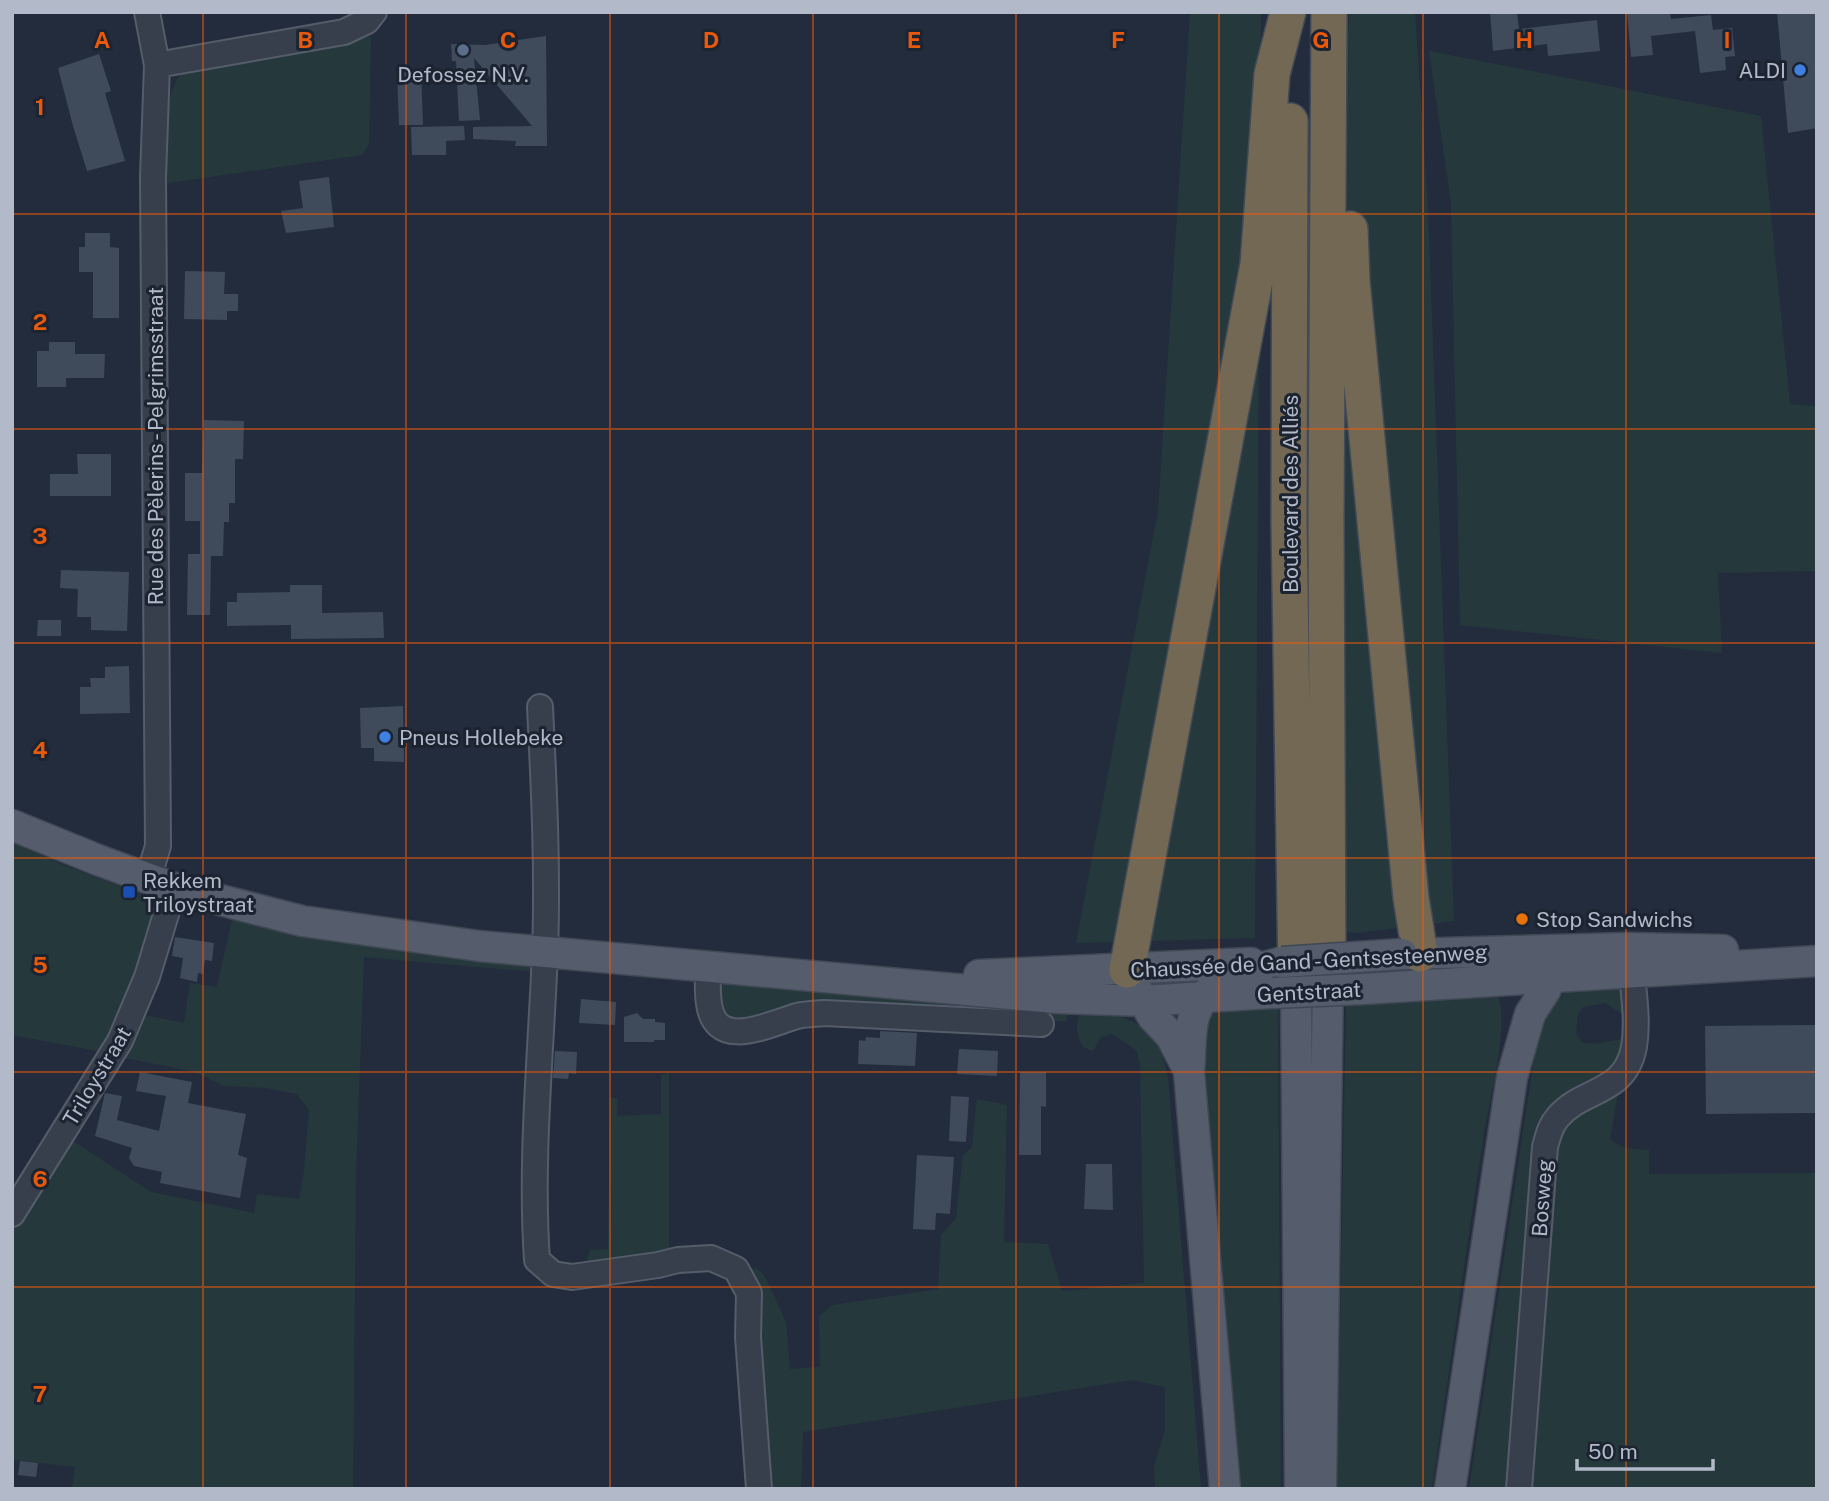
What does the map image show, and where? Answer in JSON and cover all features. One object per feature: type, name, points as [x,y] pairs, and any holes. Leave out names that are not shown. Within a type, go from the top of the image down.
[{"type":"highway","points":[[1127,970],[1258,264],[1272,74],[1289,12]]},
{"type":"highway","name":"Boulevard des Alliés","points":[[1289,12],[1289,522],[1302,971]]},
{"type":"highway","points":[[1329,23],[1346,142],[1353,294],[1409,884],[1406,966]]},
{"type":"highway","name":"Boulevard des Alliés","points":[[1302,971],[1326,519],[1329,23]]},
{"type":"main road","points":[[12,825],[161,883],[302,921],[479,946],[821,976]]},
{"type":"main road","name":"Chaussée de Gand - Gentsesteenweg","points":[[821,976],[1127,970],[1219,984],[1302,971],[1406,966],[1472,954],[1630,960],[1752,951],[1806,961]]},
{"type":"main road","points":[[1472,954],[1492,964],[1506,979],[1513,1006],[1512,1077]]},
{"type":"main road","name":"Gentstraat","points":[[821,976],[1056,998],[1142,1001],[1219,984],[1363,989],[1406,966],[1506,979],[1545,979],[1630,960]]},
{"type":"main road","points":[[1127,970],[1142,1001],[1171,1036],[1189,1072]]},
{"type":"main road","points":[[1300,1489],[1302,971]]},
{"type":"main road","points":[[1302,971],[1321,1489]]},
{"type":"main road","points":[[1450,1489],[1512,1077],[1530,1014],[1546,989],[1545,979]]},
{"type":"main road","points":[[1219,984],[1194,1016],[1189,1072],[1224,1489]]},
{"type":"street","name":"Rue des Pèlerins - Pelgrimsstraat","points":[[148,12],[157,65],[153,211],[158,846],[161,883]]},
{"type":"street","points":[[157,65],[344,32],[367,21],[374,12]]},
{"type":"street","points":[[540,707],[546,829],[537,1260],[553,1274],[572,1277],[678,1260],[711,1258],[736,1269],[749,1293],[748,1337],[759,1489]]},
{"type":"street","name":"Triloystraat","points":[[12,1214],[120,1041],[147,977],[161,883]]},
{"type":"street","name":"Bosweg","points":[[1518,1489],[1545,1147],[1558,1116],[1575,1102],[1607,1088],[1618,1080],[1625,1070],[1634,1046],[1636,1023],[1630,960]]},
{"type":"street","points":[[708,966],[709,1005],[713,1019],[731,1032],[747,1031],[801,1015],[824,1013],[1041,1024]]},
{"type":"green space","points":[[1190,12],[1261,12],[1255,938],[1076,943],[1158,511]]},
{"type":"green space","points":[[1349,12],[1415,12],[1428,208],[1454,921],[1357,933],[1329,930],[1326,519]]},
{"type":"green space","points":[[371,36],[369,144],[362,155],[162,184],[168,110],[175,82],[182,73],[195,66]]},
{"type":"green space","points":[[1429,51],[1761,116],[1790,404],[1817,406],[1817,571],[1718,573],[1722,653],[1460,625],[1451,203]]},
{"type":"green space","points":[[12,842],[63,865],[140,894],[150,908],[151,936],[103,1052],[12,1035]]},
{"type":"green space","points":[[232,919],[328,941],[537,966],[537,972],[364,957],[356,1173],[353,1489],[72,1489],[75,1467],[12,1460],[12,1229],[67,1137],[151,1192],[254,1213],[257,1194],[299,1199],[309,1110],[297,1094],[265,1088],[223,1086],[196,1072],[120,1057],[139,1014],[184,1023],[190,983],[217,987]]},
{"type":"green space","points":[[720,982],[908,1000],[1067,1010],[1067,1021],[745,1026],[720,1020]]},
{"type":"green space","points":[[1618,988],[1624,996],[1624,1015],[1605,1003],[1583,1007],[1578,1014],[1576,1034],[1583,1043],[1595,1044],[1627,1038],[1623,1060],[1550,1115],[1511,1489],[1469,1489],[1538,1033],[1547,1012],[1567,991]]},
{"type":"green space","points":[[1485,993],[1499,998],[1501,1030],[1497,1068],[1483,1140],[1432,1489],[1337,1489],[1346,1002]]},
{"type":"green space","points":[[1278,1005],[1281,1489],[1236,1489],[1199,1065],[1203,1017],[1218,1007]]},
{"type":"green space","points":[[1100,1011],[1125,1018],[1148,1032],[1161,1049],[1168,1078],[1201,1489],[1155,1489],[1154,1467],[1165,1430],[1165,1387],[1132,1380],[803,1432],[801,1489],[765,1489],[744,1272],[756,1268],[764,1275],[786,1322],[790,1369],[820,1367],[819,1316],[833,1305],[938,1289],[941,1235],[956,1218],[963,1155],[972,1147],[977,1099],[1007,1105],[1004,1242],[1048,1244],[1062,1291],[1144,1283],[1140,1065],[1137,1051],[1112,1034],[1101,1037],[1093,1051],[1083,1047],[1077,1030],[1081,1013]]},
{"type":"green space","points":[[669,1073],[669,1255],[588,1268],[590,1250],[608,1249],[610,1097],[618,1099],[617,1116],[661,1114],[661,1075]]},
{"type":"green space","points":[[1618,1092],[1610,1140],[1625,1148],[1649,1150],[1649,1174],[1817,1173],[1817,1489],[1527,1489],[1555,1143],[1574,1117]]},
{"type":"building","points":[[1490,12],[1517,12],[1519,29],[1597,20],[1600,51],[1548,56],[1547,44],[1493,51]]},
{"type":"building","points":[[1627,12],[1670,12],[1671,19],[1711,15],[1713,30],[1732,28],[1735,56],[1725,57],[1726,70],[1700,73],[1695,31],[1651,36],[1653,55],[1631,57]]},
{"type":"building","name":"ALDI","points":[[1777,12],[1817,12],[1817,128],[1788,133]]},
{"type":"building","points":[[546,36],[547,146],[515,146],[516,141],[473,139],[473,127],[532,126],[474,58],[480,120],[459,121],[456,61],[452,61],[451,44],[485,45]]},
{"type":"building","points":[[99,54],[111,91],[105,93],[125,161],[87,171],[58,68]]},
{"type":"building","points":[[421,70],[423,125],[399,125],[397,71]]},
{"type":"building","points":[[464,126],[465,140],[446,141],[446,155],[412,155],[411,127]]},
{"type":"building","points":[[329,177],[334,227],[286,233],[281,211],[303,208],[299,181]]},
{"type":"building","points":[[85,233],[110,233],[110,247],[119,248],[119,318],[93,318],[93,272],[79,272],[79,247],[85,247]]},
{"type":"building","points":[[185,271],[225,272],[224,294],[238,294],[238,311],[227,311],[227,320],[184,319]]},
{"type":"building","points":[[49,342],[75,342],[75,354],[105,354],[104,378],[66,378],[66,387],[37,387],[37,351],[49,351]]},
{"type":"building","points":[[204,420],[244,421],[243,459],[235,459],[235,503],[229,503],[229,522],[224,522],[223,556],[211,556],[210,615],[187,615],[188,554],[200,554],[200,521],[185,521],[185,473],[202,473]]},
{"type":"building","points":[[77,454],[111,454],[111,496],[50,496],[50,474],[78,474]]},
{"type":"building","points":[[61,570],[129,572],[127,631],[91,630],[91,617],[77,617],[78,589],[60,588]]},
{"type":"building","points":[[290,585],[322,585],[322,613],[383,612],[384,638],[291,639],[291,625],[227,626],[227,602],[237,602],[237,593],[290,592]]},
{"type":"building","points":[[38,620],[61,620],[61,636],[37,636]]},
{"type":"building","points":[[129,666],[130,713],[80,714],[80,687],[91,687],[90,678],[105,678],[105,667]]},
{"type":"building","points":[[403,706],[404,762],[374,761],[374,748],[361,748],[360,708]]},
{"type":"building","points":[[175,937],[214,943],[212,961],[205,960],[203,974],[198,973],[197,982],[180,978],[183,958],[172,956]]},
{"type":"building","points":[[581,999],[616,1002],[615,1025],[579,1023]]},
{"type":"building","points":[[637,1013],[643,1019],[655,1019],[655,1022],[665,1023],[665,1040],[624,1042],[624,1017]]},
{"type":"building","points":[[1817,1025],[1817,1113],[1706,1114],[1705,1026]]},
{"type":"building","points":[[880,1031],[917,1033],[915,1066],[858,1064],[859,1040],[865,1041],[866,1037],[880,1038]]},
{"type":"building","points":[[959,1049],[998,1051],[997,1076],[957,1074]]},
{"type":"building","points":[[555,1051],[577,1052],[576,1074],[569,1073],[568,1079],[553,1078]]},
{"type":"building","points":[[140,1072],[192,1082],[188,1103],[246,1114],[238,1155],[247,1158],[240,1198],[160,1183],[162,1172],[134,1166],[129,1158],[132,1148],[95,1136],[105,1093],[122,1096],[117,1120],[159,1131],[166,1096],[136,1091]]},
{"type":"building","points":[[1020,1072],[1046,1072],[1046,1107],[1041,1106],[1041,1155],[1019,1155]]},
{"type":"building","points":[[951,1096],[969,1097],[966,1142],[949,1141]]},
{"type":"building","points":[[917,1155],[954,1157],[950,1214],[936,1213],[935,1230],[913,1229]]},
{"type":"building","points":[[1086,1164],[1112,1164],[1113,1210],[1084,1209]]},
{"type":"building","points":[[20,1461],[38,1463],[36,1477],[18,1475]]},
{"type":"place","name":"Defossez N.V.","points":[[463,50]]},
{"type":"place","name":"ALDI","points":[[1800,70]]},
{"type":"place","name":"Pneus Hollebeke","points":[[385,737]]},
{"type":"place","name":"Rekkem Triloystraat","points":[[129,892]]},
{"type":"place","name":"Stop Sandwichs","points":[[1522,919]]}]
